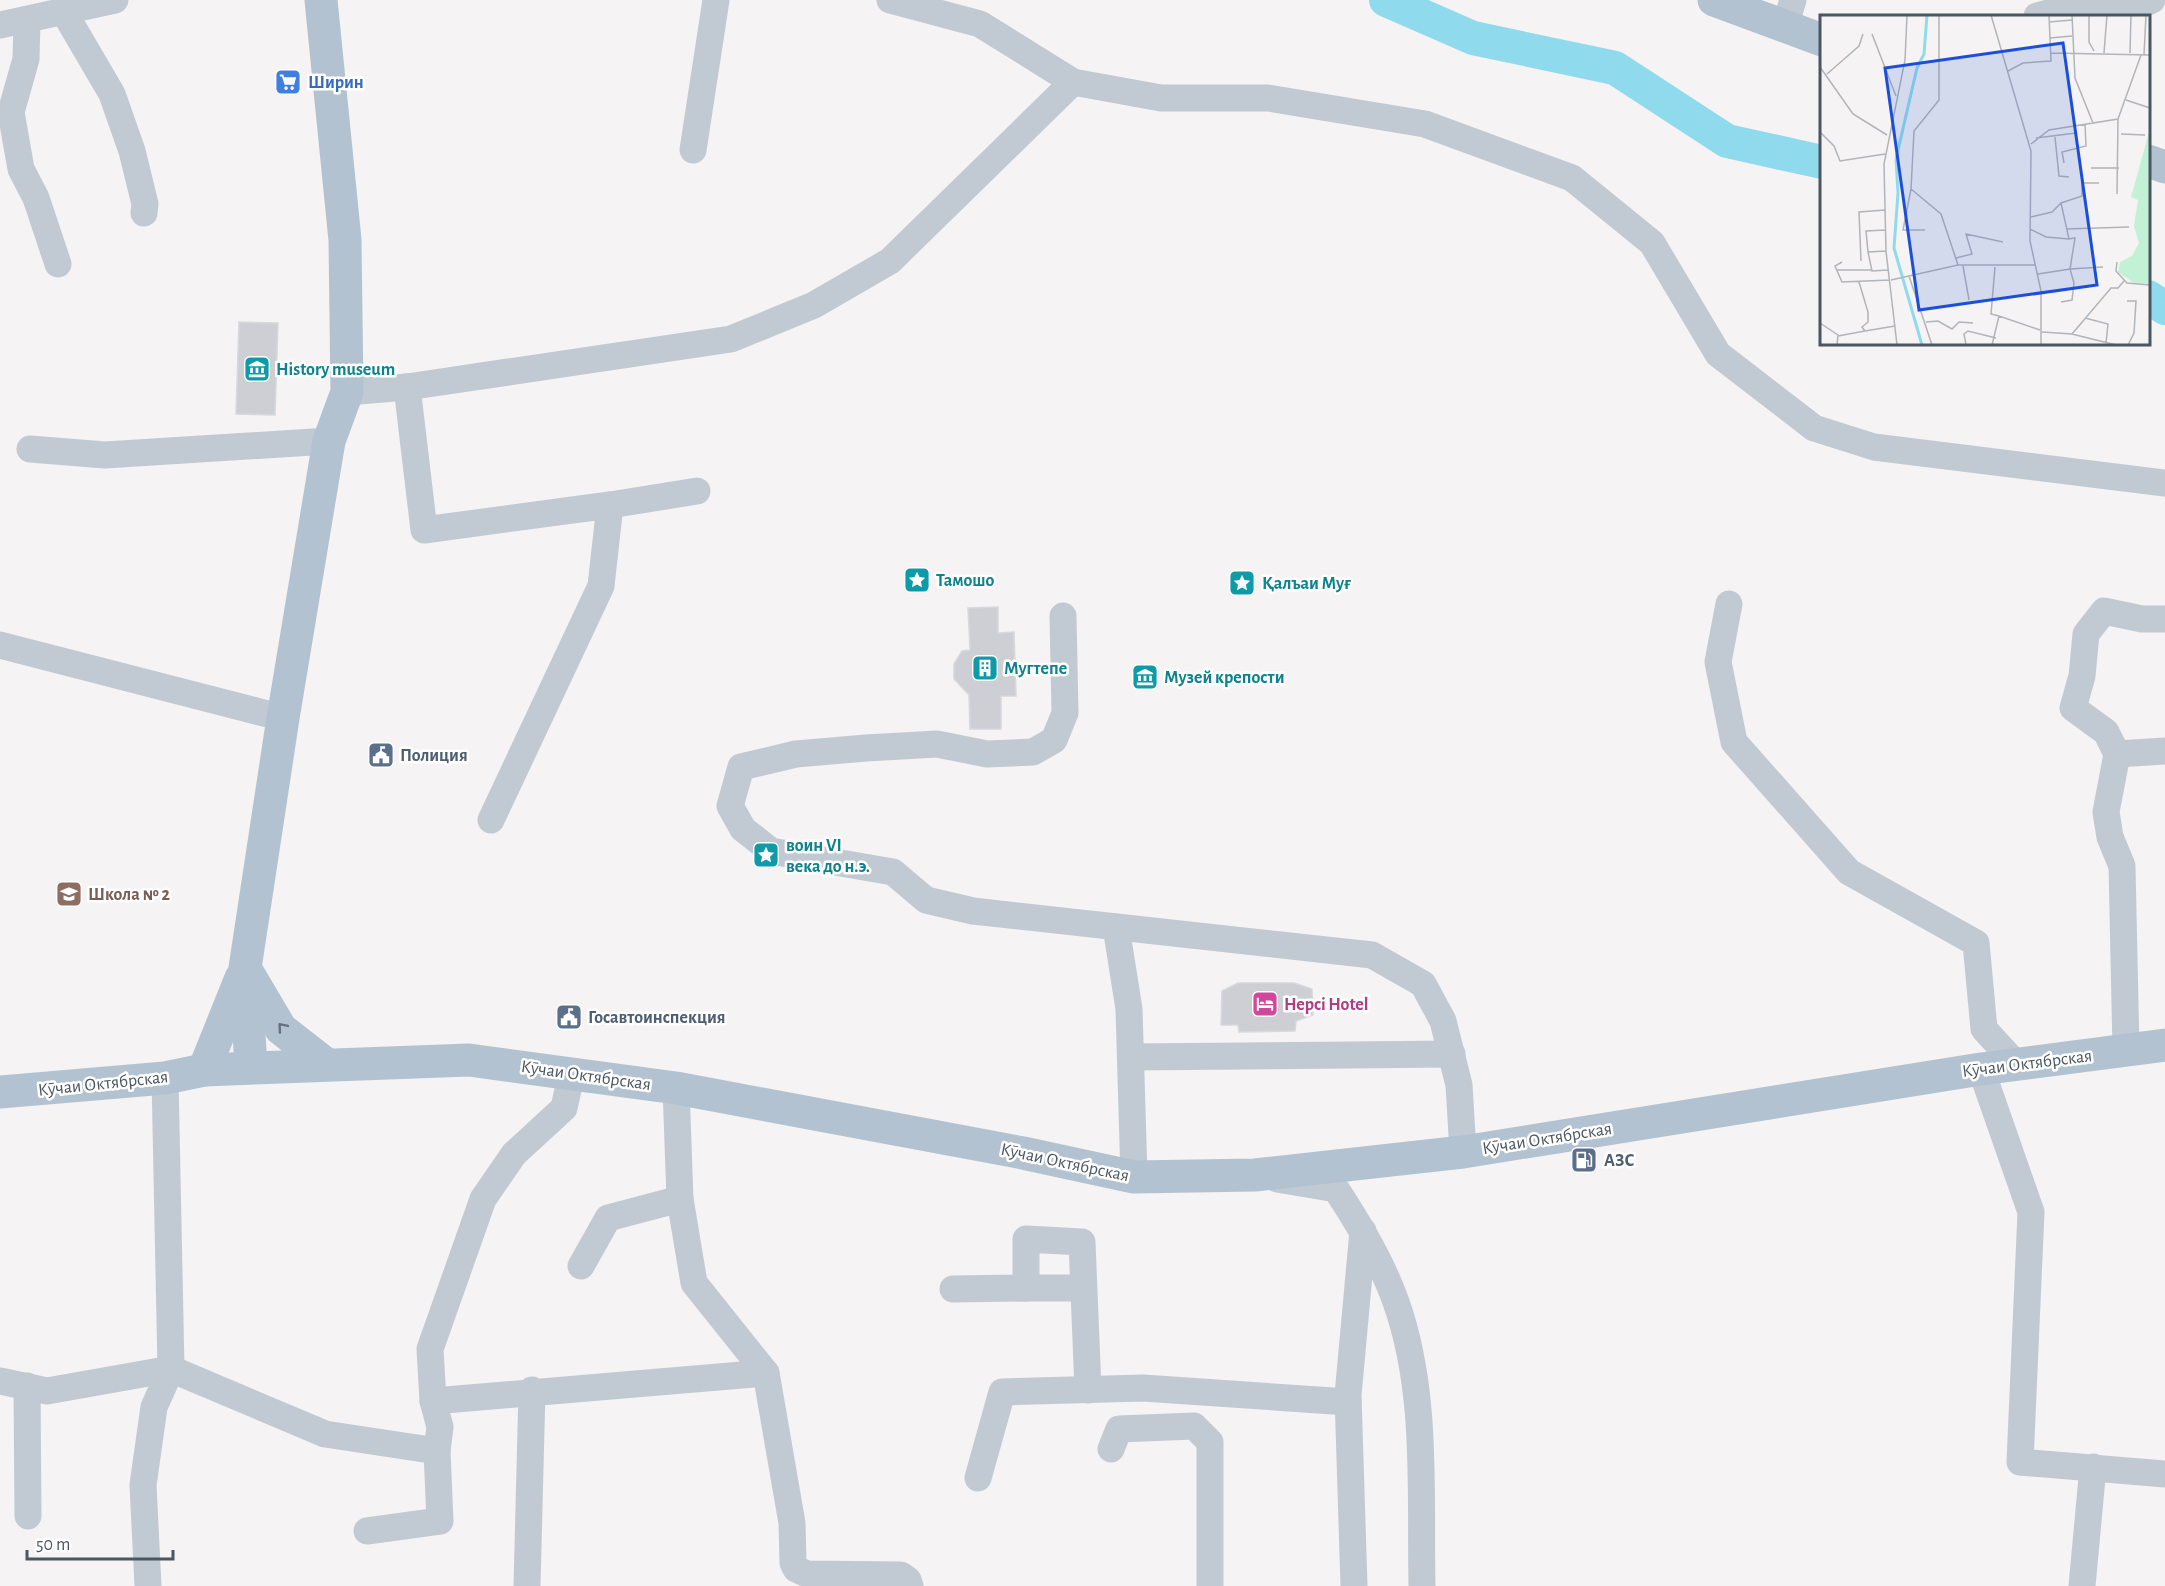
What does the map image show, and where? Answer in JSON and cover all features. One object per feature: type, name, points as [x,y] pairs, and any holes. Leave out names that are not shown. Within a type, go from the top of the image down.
[{"type":"main road","points":[[251,1067],[245,968],[283,718],[329,441],[347,392],[345,240],[321,0]]},
{"type":"main road","points":[[1714,0],[1789,13],[1820,39]]},
{"type":"main road","points":[[2150,162],[2165,167]]},
{"type":"main road","points":[[245,968],[281,1029],[326,1064]]},
{"type":"main road","points":[[204,1070],[245,968]]},
{"type":"main road","name":"Кӯчаи Октябрская","points":[[0,1092],[165,1078],[204,1070],[469,1059],[676,1088],[1012,1150],[1134,1177],[1255,1175],[1463,1152],[1981,1069],[2165,1045]]},
{"type":"street","points":[[0,25],[27,21],[115,0]]},
{"type":"street","points":[[693,150],[716,0]]},
{"type":"street","points":[[890,0],[980,24],[1073,82],[1161,98],[1268,98],[1425,124],[1572,178],[1652,243],[1718,354],[1814,428],[1874,447],[2165,483]]},
{"type":"street","points":[[2041,15],[2063,9],[2134,9],[2152,0]]},
{"type":"street","points":[[64,12],[112,94],[132,151],[145,204],[144,213]]},
{"type":"street","points":[[27,21],[26,59],[11,112],[21,169],[36,198],[58,264]]},
{"type":"street","points":[[347,392],[406,387],[731,339],[814,305],[890,261],[1073,82]]},
{"type":"street","points":[[406,387],[424,530],[697,491]]},
{"type":"street","points":[[30,449],[105,455],[329,441]]},
{"type":"street","points":[[491,820],[601,586],[610,505]]},
{"type":"street","points":[[1729,604],[1718,662],[1734,742],[1849,872],[1976,943],[1984,1029],[2017,1065]]},
{"type":"street","points":[[2126,1050],[2122,866],[2110,837],[2106,812],[2116,754],[2106,732],[2073,708],[2082,676],[2086,634],[2104,611],[2142,619],[2165,619]]},
{"type":"street","points":[[1063,616],[1065,713],[1054,740],[1033,752],[987,754],[938,744],[796,754],[741,767],[730,806],[743,829],[771,851],[893,872],[926,900],[973,911],[1372,955],[1423,984],[1443,1021],[1458,1085],[1463,1152]]},
{"type":"street","points":[[0,645],[283,718]]},
{"type":"street","points":[[2116,754],[2165,751]]},
{"type":"street","points":[[1116,927],[1129,1009],[1134,1177]]},
{"type":"street","points":[[1131,1058],[1452,1054]]},
{"type":"street","points":[[1981,1069],[2031,1212],[2020,1462],[2165,1474]]},
{"type":"street","points":[[367,1531],[440,1521],[437,1451],[440,1427],[433,1401],[430,1349],[483,1199],[514,1154],[564,1108],[572,1072]]},
{"type":"street","points":[[148,1586],[143,1485],[154,1407],[171,1370],[165,1078]]},
{"type":"street","points":[[676,1088],[680,1199],[694,1283],[766,1373],[792,1523],[793,1563],[796,1569],[807,1574],[901,1575],[908,1580],[909,1586]]},
{"type":"street","points":[[1255,1175],[1336,1189],[1363,1229],[1396,1301],[1412,1361],[1419,1413],[1422,1586]]},
{"type":"street","points":[[581,1266],[608,1218],[680,1199]]},
{"type":"street","points":[[1354,1586],[1348,1402],[1363,1229]]},
{"type":"street","points":[[1026,1288],[1026,1239],[1082,1242],[1082,1288],[1088,1390]]},
{"type":"street","points":[[953,1289],[1082,1288]]},
{"type":"street","points":[[0,1381],[47,1391],[171,1370],[325,1434],[437,1451]]},
{"type":"street","points":[[433,1401],[532,1390],[766,1373]]},
{"type":"street","points":[[27,1386],[28,1516]]},
{"type":"street","points":[[978,1478],[1002,1392],[1143,1388],[1348,1402]]},
{"type":"street","points":[[526,1586],[532,1390]]},
{"type":"street","points":[[1111,1449],[1119,1429],[1140,1427],[1194,1426],[1210,1442],[1210,1586]]},
{"type":"street","points":[[2082,1586],[2093,1467]]},
{"type":"building","name":"History museum","points":[[239,322],[278,323],[275,415],[236,414]]},
{"type":"building","name":"Мугтепе","points":[[998,607],[998,633],[1014,632],[1016,696],[1001,696],[1001,729],[970,729],[969,695],[954,679],[954,664],[962,651],[970,650],[968,608]]},
{"type":"building","points":[[1238,983],[1294,983],[1312,989],[1313,1015],[1296,1021],[1295,1031],[1239,1032],[1238,1025],[1221,1025],[1222,991]]},
{"type":"waterway","points":[[1386,0],[1473,38],[1615,68],[1727,141],[1820,162]]},
{"type":"waterway","points":[[2150,298],[2165,308]]},
{"type":"place","name":"Ширин","points":[[288,82]]},
{"type":"place","name":"History museum","points":[[257,369]]},
{"type":"place","name":"Тамошо","points":[[917,580]]},
{"type":"place","name":"Қалъаи Муғ","points":[[1242,583]]},
{"type":"place","name":"Мугтепе","points":[[985,668]]},
{"type":"place","name":"Музей крепости","points":[[1145,677]]},
{"type":"place","name":"Полиция","points":[[381,755]]},
{"type":"place","name":"воин VI века до н.э.","points":[[766,855]]},
{"type":"place","name":"Школа № 2","points":[[69,894]]},
{"type":"place","name":"Hepci Hotel","points":[[1265,1004]]},
{"type":"place","name":"Госавтоинспекция","points":[[569,1017]]},
{"type":"place","name":"АЗС","points":[[1584,1160]]}]
